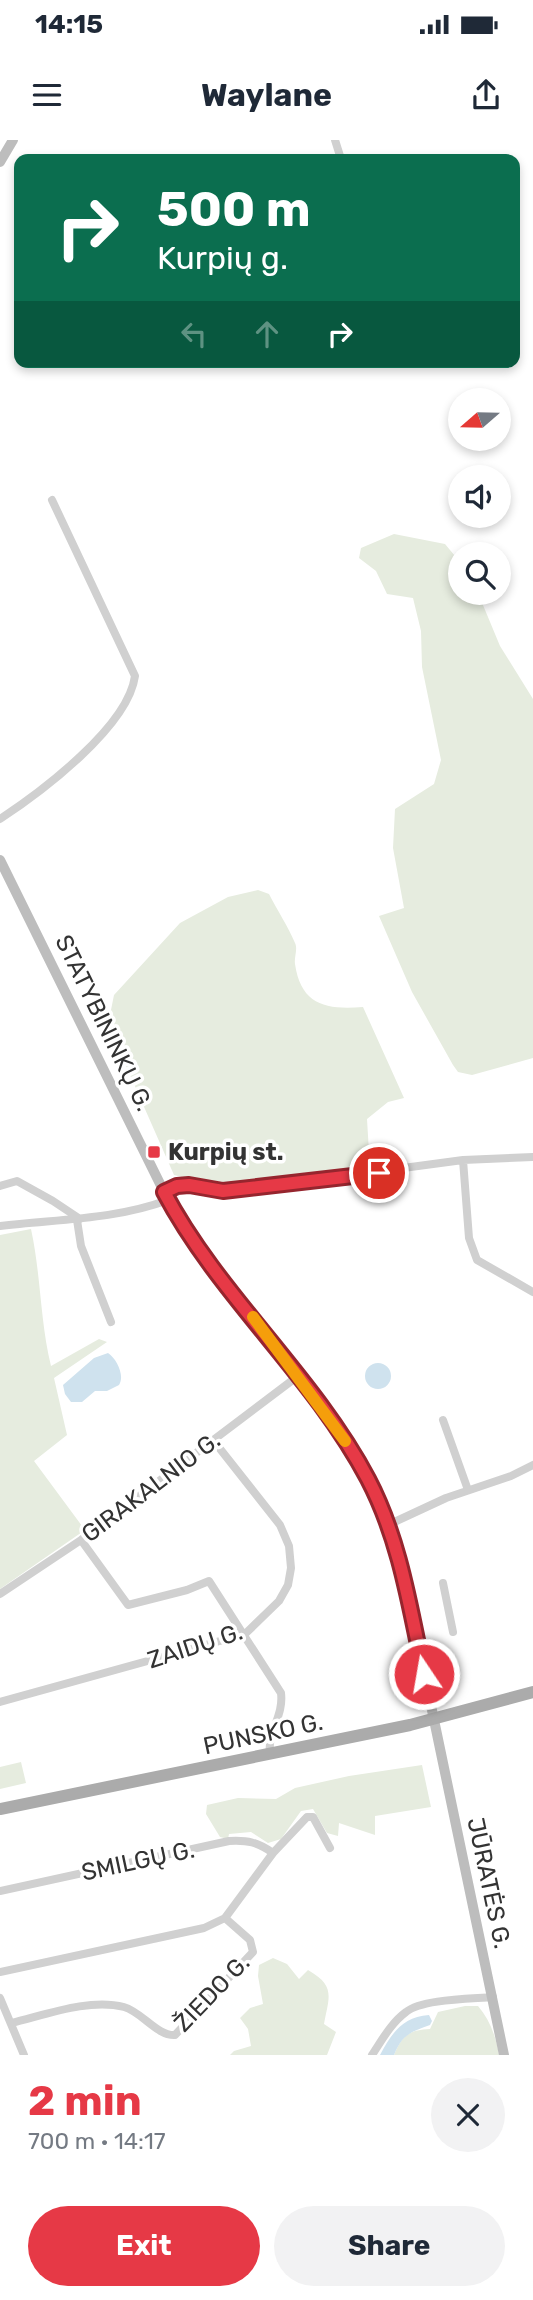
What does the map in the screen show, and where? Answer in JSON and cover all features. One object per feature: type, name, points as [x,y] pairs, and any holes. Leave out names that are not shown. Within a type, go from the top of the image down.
[{"type":"main road","name":"PUNSKO G.","points":[[0,1809],[433,1719],[533,1692]]},
{"type":"street","points":[[0,162],[13,140]]},
{"type":"street","points":[[0,819],[56,779],[83,754],[127,699],[135,676],[52,500]]},
{"type":"street","name":"STATYBININKŲ G.","points":[[0,860],[166,1196],[187,1232],[298,1376],[369,1480],[388,1525],[405,1581],[433,1719]]},
{"type":"street","points":[[0,1226],[79,1220],[166,1196],[177,1186],[189,1185],[223,1191],[463,1160],[533,1157]]},
{"type":"street","points":[[463,1160],[469,1238],[477,1260],[533,1292]]},
{"type":"street","points":[[0,1186],[17,1181],[53,1201],[79,1220]]},
{"type":"street","points":[[79,1220],[78,1236],[111,1322]]},
{"type":"street","name":"GIRAKALNIO G.","points":[[0,1594],[81,1540],[298,1376]]},
{"type":"street","points":[[443,1420],[468,1490]]},
{"type":"street","name":"ZAIDŲ G.","points":[[0,1702],[244,1634],[279,1601],[288,1586],[291,1568],[289,1546],[280,1525],[213,1440]]},
{"type":"street","points":[[388,1525],[533,1465]]},
{"type":"street","points":[[81,1540],[128,1605],[187,1590],[209,1581],[281,1693],[280,1718],[269,1742],[270,1754]]},
{"type":"street","points":[[443,1583],[453,1632]]},
{"type":"street","name":"JŪRATĖS G.","points":[[433,1719],[504,2055]]},
{"type":"street","name":"ŽIEDO G.","points":[[0,1972],[204,1928],[225,1918],[273,1853],[302,1821],[313,1817],[330,1848]]},
{"type":"street","name":"SMILGŲ G.","points":[[0,1891],[229,1841],[258,1843],[273,1853]]},
{"type":"street","name":"ŽIEDO G.","points":[[11,2023],[82,2007],[107,2005],[125,2007],[165,2033],[176,2035],[253,1952],[250,1940],[225,1918]]},
{"type":"street","points":[[0,1997],[24,2055]]},
{"type":"street","points":[[372,2055],[390,2028],[408,2010],[420,2005],[492,1997]]},
{"type":"shaded area","points":[[394,534],[445,544],[448,548],[448,605],[483,605],[500,646],[533,699],[533,1058],[472,1075],[458,1072],[453,1065],[412,992],[379,916],[404,908],[393,848],[395,809],[434,784],[441,760],[422,667],[421,631],[413,598],[387,594],[376,571],[359,558],[361,548]]},
{"type":"shaded area","points":[[258,890],[269,894],[295,943],[295,964],[303,988],[317,1002],[327,1006],[363,1007],[404,1098],[388,1102],[367,1119],[370,1169],[217,1186],[174,1175],[108,1025],[114,995],[180,923],[228,897]]},
{"type":"shaded area","points":[[31,1229],[51,1366],[99,1339],[107,1342],[54,1378],[67,1435],[34,1461],[85,1530],[0,1589],[0,1235]]},
{"type":"shaded area","points":[[21,1762],[26,1783],[0,1789],[0,1767]]},
{"type":"shaded area","points":[[422,1765],[431,1807],[375,1816],[375,1835],[339,1823],[338,1836],[327,1833],[313,1809],[301,1811],[281,1839],[268,1843],[251,1832],[229,1834],[228,1839],[220,1837],[206,1814],[207,1805],[238,1798],[276,1799],[295,1788],[349,1776]]},
{"type":"shaded area","points":[[273,1958],[287,1964],[299,1979],[308,1970],[327,1987],[329,1999],[324,2024],[336,2032],[327,2055],[230,2055],[234,2051],[251,2046],[248,2029],[240,2018],[250,2008],[263,2004],[258,1976],[259,1965]]},
{"type":"shaded area","points":[[478,2006],[482,2011],[492,2029],[499,2055],[394,2055],[407,2035],[430,2029],[438,2012]]},
{"type":"water","points":[[108,1353],[119,1368],[119,1385],[107,1391],[95,1391],[82,1402],[71,1402],[63,1385],[94,1358]]},
{"type":"water","points":[[378,1363],[388,1366],[391,1376],[388,1386],[378,1389],[368,1386],[365,1376],[368,1366]]},
{"type":"water","points":[[429,2015],[432,2021],[430,2025],[408,2035],[394,2055],[380,2055],[389,2040],[405,2023]]},
{"type":"slow traffic","points":[[253,1317],[345,1441]]},
{"type":"place","name":"Kurpių st.","points":[[154,1152]]},
{"type":"route","points":[[379,1173],[223,1191],[189,1185],[177,1186],[164,1192],[187,1232],[325,1411],[369,1480],[398,1555],[424,1674]]}]
